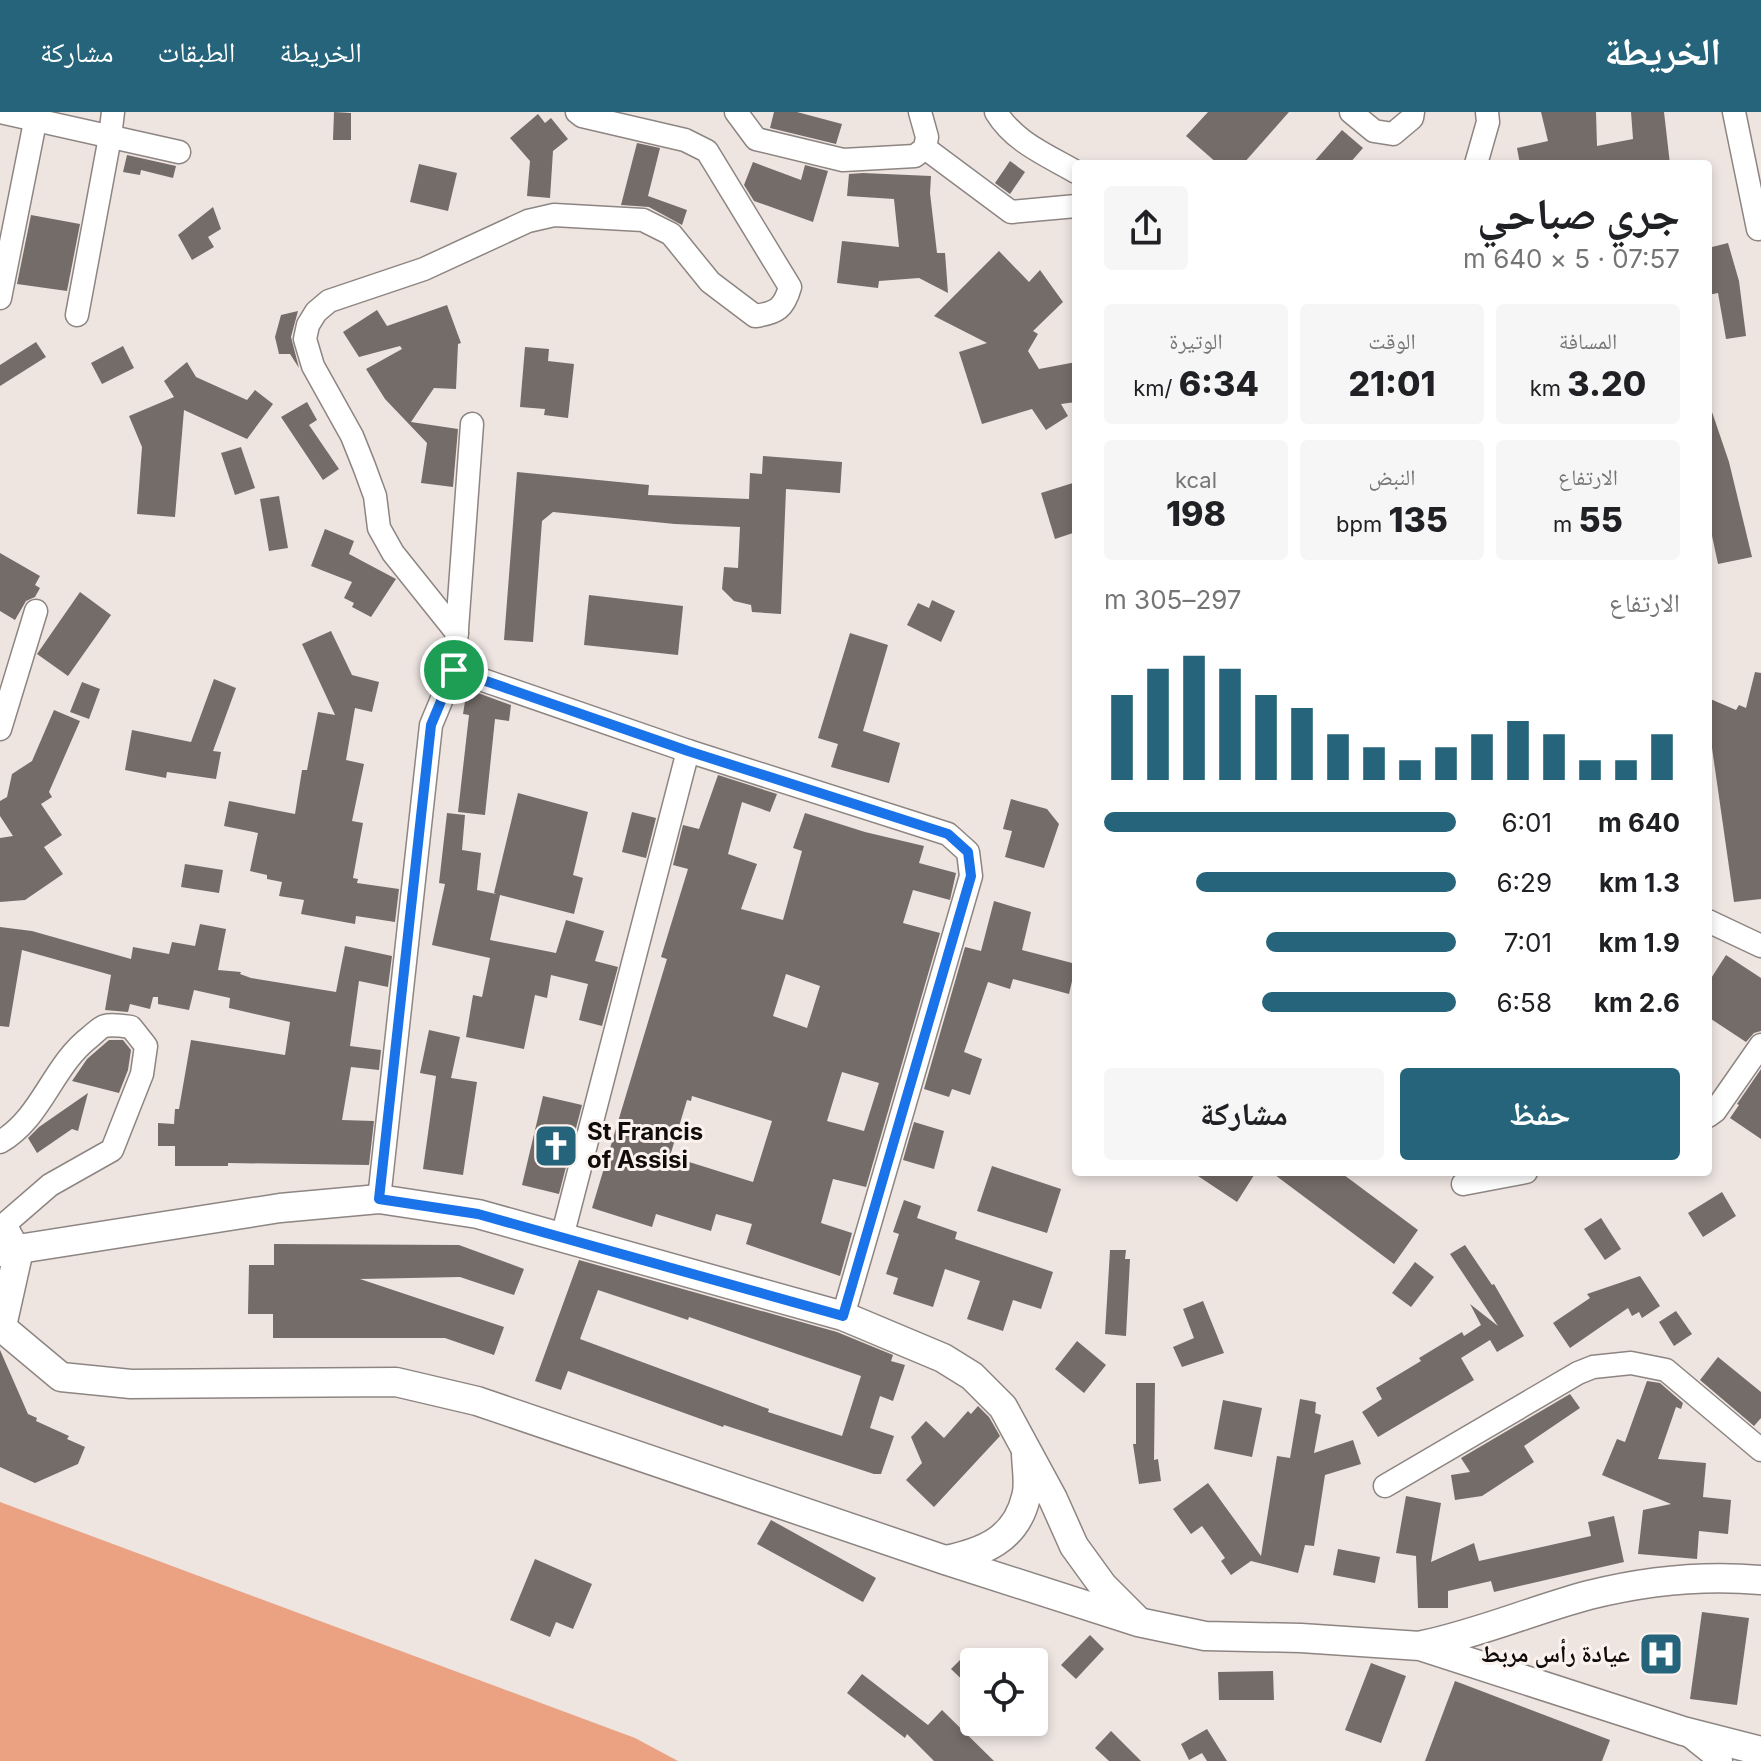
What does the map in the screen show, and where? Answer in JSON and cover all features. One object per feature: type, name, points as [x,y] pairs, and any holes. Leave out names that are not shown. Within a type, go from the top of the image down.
[{"type":"main road","points":[[1138,1622],[1103,1586],[1074,1546],[1026,1446],[1003,1407],[972,1376],[943,1358],[843,1316],[478,1214],[379,1199],[280,1208],[10,1251],[1,1326],[61,1377],[131,1384],[396,1382],[477,1401],[1138,1622],[1205,1636],[1301,1638],[1420,1646],[1683,1731],[1761,1751]]},
{"type":"main road","points":[[945,1560],[979,1553],[1001,1539],[1017,1520],[1027,1496],[1026,1446]]},
{"type":"main road","points":[[1420,1646],[1464,1637],[1587,1596],[1649,1582],[1761,1580]]},
{"type":"street","points":[[0,112],[37,117],[179,152]]},
{"type":"street","points":[[77,315],[113,112]]},
{"type":"street","points":[[457,633],[393,553],[379,528],[375,496],[352,436],[313,366],[305,339],[308,325],[316,312],[329,301],[404,276],[528,221],[554,215],[643,220],[671,234],[710,282],[755,316],[774,313],[785,304],[790,287],[707,151],[685,140],[582,116],[577,112]]},
{"type":"street","points":[[736,112],[756,139],[843,160],[915,156],[925,148],[927,137],[920,112]]},
{"type":"street","points":[[996,112],[1005,127],[1024,142],[1072,170]]},
{"type":"street","points":[[1351,112],[1374,131],[1393,134],[1412,118],[1413,112]]},
{"type":"street","points":[[1477,160],[1488,122],[1487,112]]},
{"type":"street","points":[[1734,112],[1758,229]]},
{"type":"street","points":[[0,298],[37,117]]},
{"type":"street","points":[[925,148],[1011,212],[1072,206]]},
{"type":"street","points":[[379,1199],[431,725],[454,670],[472,424]]},
{"type":"street","points":[[0,729],[36,611]]},
{"type":"street","points":[[454,670],[688,751],[948,834],[968,852],[971,876],[843,1316]]},
{"type":"street","points":[[562,1237],[688,751]]},
{"type":"street","points":[[1712,923],[1761,946]]},
{"type":"street","points":[[0,1142],[15,1134],[29,1119],[50,1082],[82,1043],[105,1026],[131,1027],[146,1046],[142,1074],[112,1150],[50,1185],[5,1224],[10,1251]]},
{"type":"street","points":[[1712,1113],[1761,1045]]},
{"type":"street","points":[[1463,1184],[1505,1176]]},
{"type":"street","points":[[1385,1486],[1578,1373],[1593,1367],[1631,1363],[1666,1370],[1761,1450]]},
{"type":"street","points":[[1683,1731],[1721,1761]]},
{"type":"shaded area","points":[[0,1502],[635,1738],[678,1761],[0,1761]]},
{"type":"building","points":[[334,112],[351,113],[351,140],[333,140]]},
{"type":"building","points":[[774,112],[797,112],[842,124],[836,144],[770,128]]},
{"type":"building","points":[[1208,112],[1289,112],[1247,160],[1213,160],[1186,136]]},
{"type":"building","points":[[1541,112],[1596,112],[1597,146],[1633,139],[1631,112],[1664,112],[1670,160],[1519,160],[1517,148],[1548,141]]},
{"type":"building","points":[[538,114],[545,123],[551,118],[568,139],[553,151],[550,198],[527,196],[530,161],[510,138]]},
{"type":"building","points":[[1342,130],[1363,148],[1352,160],[1316,160]]},
{"type":"building","points":[[637,143],[660,148],[648,196],[687,210],[682,225],[649,207],[621,205]]},
{"type":"building","points":[[127,155],[176,166],[173,178],[141,170],[140,175],[123,172]]},
{"type":"building","points":[[1010,161],[1025,172],[1010,194],[995,183]]},
{"type":"building","points":[[753,162],[801,180],[805,165],[828,171],[813,222],[754,201],[744,185]]},
{"type":"building","points":[[419,164],[457,173],[448,211],[410,202]]},
{"type":"building","points":[[849,174],[931,176],[937,253],[945,253],[948,293],[919,278],[879,281],[878,288],[837,283],[842,241],[899,247],[894,199],[847,196]]},
{"type":"building","points":[[213,207],[221,229],[208,237],[214,247],[192,260],[178,235]]},
{"type":"building","points":[[31,215],[80,224],[67,291],[17,284]]},
{"type":"building","points":[[1728,243],[1739,281],[1746,336],[1726,339],[1718,293],[1712,294],[1712,247]]},
{"type":"building","points":[[999,251],[1029,282],[1040,270],[1063,302],[1033,331],[1038,334],[1028,351],[1039,369],[1072,363],[1072,403],[1061,404],[1068,416],[1046,430],[1032,409],[982,424],[959,352],[987,343],[934,316]]},
{"type":"building","points":[[447,305],[461,343],[458,344],[456,389],[434,388],[411,422],[458,429],[453,487],[421,483],[427,443],[385,399],[366,369],[402,349],[400,346],[359,357],[343,332],[377,310],[387,326]]},
{"type":"building","points":[[298,311],[291,337],[299,368],[290,354],[279,354],[275,337],[281,315]]},
{"type":"building","points":[[36,342],[46,357],[0,386],[0,365]]},
{"type":"building","points":[[123,346],[134,368],[102,384],[91,363]]},
{"type":"building","points":[[525,347],[549,349],[548,361],[574,364],[568,418],[544,415],[545,409],[520,407]]},
{"type":"building","points":[[187,362],[196,377],[247,400],[255,390],[273,404],[247,439],[184,410],[175,517],[137,514],[142,447],[129,416],[174,397],[164,381]]},
{"type":"building","points":[[307,402],[317,420],[309,425],[339,469],[323,480],[281,417]]},
{"type":"building","points":[[1712,412],[1729,462],[1752,557],[1718,564],[1712,536]]},
{"type":"building","points":[[241,447],[255,488],[235,495],[221,453]]},
{"type":"building","points":[[763,456],[842,462],[840,493],[786,489],[781,614],[752,612],[751,605],[734,601],[722,589],[724,567],[738,568],[740,527],[553,512],[542,521],[533,642],[504,640],[517,472],[649,485],[648,495],[749,499],[750,473],[762,474]]},
{"type":"building","points":[[1072,483],[1072,533],[1055,539],[1041,493]]},
{"type":"building","points":[[279,496],[288,548],[269,551],[260,499]]},
{"type":"building","points":[[325,529],[354,541],[349,554],[396,579],[371,617],[352,607],[354,603],[344,598],[352,582],[311,566]]},
{"type":"building","points":[[0,553],[40,576],[35,585],[40,588],[35,597],[26,601],[15,620],[0,611]]},
{"type":"building","points":[[80,592],[111,615],[68,676],[37,654]]},
{"type":"building","points":[[589,595],[683,606],[678,655],[584,645]]},
{"type":"building","points":[[932,600],[955,611],[941,642],[907,625],[918,603],[929,608]]},
{"type":"building","points":[[331,631],[352,675],[379,682],[372,712],[355,708],[346,760],[364,764],[352,821],[363,823],[353,878],[358,879],[357,883],[399,889],[395,922],[356,916],[355,924],[301,914],[304,900],[279,896],[282,882],[250,871],[258,833],[224,826],[229,801],[295,814],[302,770],[307,770],[318,712],[335,715],[302,644]]},
{"type":"building","points":[[850,633],[888,645],[863,731],[900,743],[889,783],[831,767],[838,744],[818,738]]},
{"type":"building","points":[[1755,672],[1761,673],[1761,899],[1734,902],[1712,748],[1712,700],[1736,710],[1739,705],[1746,708]]},
{"type":"building","points":[[214,679],[236,688],[213,751],[221,752],[216,779],[167,772],[166,778],[125,770],[132,730],[191,742]]},
{"type":"building","points":[[82,682],[100,689],[89,719],[70,712]]},
{"type":"building","points":[[467,689],[511,705],[509,721],[495,719],[485,815],[458,812],[469,715],[463,714]]},
{"type":"building","points":[[54,710],[80,721],[49,792],[52,797],[41,804],[62,835],[44,847],[63,874],[25,900],[0,902],[0,838],[13,836],[0,816],[0,801],[7,797],[12,774],[32,761]]},
{"type":"building","points":[[718,775],[777,794],[770,812],[742,802],[728,854],[757,864],[741,909],[783,920],[802,851],[793,848],[805,813],[924,846],[919,863],[956,873],[950,900],[913,890],[903,923],[940,933],[866,1187],[833,1179],[821,1223],[852,1233],[840,1276],[746,1244],[752,1224],[716,1214],[711,1231],[656,1214],[652,1227],[592,1208],[667,959],[661,957],[688,869],[673,865],[683,825],[699,829]],"holes":[[[786,974],[820,986],[807,1028],[773,1016]],[[842,1072],[879,1083],[864,1131],[827,1121]],[[692,1096],[772,1121],[753,1182],[670,1156],[687,1100],[691,1101]]]},
{"type":"building","points":[[518,793],[588,812],[573,875],[583,878],[574,914],[500,895],[490,940],[556,953],[566,920],[604,931],[595,961],[618,967],[602,1026],[579,1020],[588,984],[551,975],[547,998],[535,995],[524,1049],[466,1037],[473,995],[482,997],[490,958],[432,945],[445,884],[439,883],[447,813],[465,815],[462,850],[481,853],[477,890],[496,894]]},
{"type":"building","points":[[1011,799],[1047,809],[1059,824],[1044,868],[1005,857],[1012,831],[1003,829]]},
{"type":"building","points":[[632,812],[656,818],[646,858],[622,852]]},
{"type":"building","points":[[185,864],[223,870],[219,893],[181,887]]},
{"type":"building","points":[[994,901],[1031,912],[1022,950],[1072,963],[1072,981],[1069,994],[1013,979],[1010,989],[988,982],[964,1052],[982,1059],[970,1095],[952,1089],[949,1097],[924,1089],[965,947],[981,951]]},
{"type":"building","points":[[200,924],[226,929],[218,970],[241,972],[251,978],[336,992],[345,946],[392,956],[388,987],[359,981],[350,1046],[381,1050],[379,1070],[351,1067],[342,1120],[374,1121],[369,1165],[228,1163],[228,1166],[175,1166],[175,1146],[158,1146],[158,1123],[174,1124],[175,1109],[179,1109],[191,1040],[285,1055],[290,1022],[229,1008],[230,998],[194,990],[189,1010],[158,1004],[158,997],[153,997],[150,1009],[130,1004],[128,1012],[105,1010],[111,975],[22,950],[9,1027],[0,1026],[0,927],[32,931],[131,959],[133,947],[169,954],[172,942],[195,946]]},
{"type":"building","points":[[1726,955],[1761,978],[1761,1031],[1754,1033],[1746,1042],[1712,1020],[1712,977]]},
{"type":"building","points":[[429,1030],[460,1037],[451,1078],[477,1082],[463,1175],[423,1169],[436,1076],[420,1073]]},
{"type":"building","points":[[109,1040],[123,1040],[131,1050],[128,1070],[119,1093],[72,1081],[87,1059]]},
{"type":"building","points":[[1761,1069],[1761,1139],[1730,1118]]},
{"type":"building","points":[[88,1093],[78,1131],[72,1129],[37,1153],[28,1138]]},
{"type":"building","name":"St Francis of Assisi","points":[[543,1096],[582,1105],[559,1194],[522,1185]]},
{"type":"building","points":[[914,1122],[944,1131],[934,1169],[903,1160]]},
{"type":"building","points":[[992,1166],[1061,1189],[1047,1233],[977,1211]]},
{"type":"building","points":[[1198,1176],[1253,1176],[1237,1202]]},
{"type":"building","points":[[1276,1176],[1345,1176],[1418,1230],[1394,1264]]},
{"type":"building","points":[[1722,1192],[1736,1216],[1703,1237],[1688,1213]]},
{"type":"building","points":[[904,1200],[921,1206],[917,1218],[957,1232],[955,1239],[1053,1272],[1041,1309],[1013,1300],[1003,1331],[967,1319],[980,1281],[945,1269],[933,1307],[893,1294],[898,1278],[886,1274],[899,1234],[893,1232]]},
{"type":"building","points":[[1601,1218],[1621,1249],[1605,1260],[1584,1229]]},
{"type":"building","points":[[274,1244],[459,1245],[524,1269],[514,1295],[460,1277],[360,1279],[504,1327],[494,1355],[445,1338],[273,1338],[273,1314],[248,1314],[249,1265],[274,1265]]},
{"type":"building","points":[[1465,1245],[1494,1284],[1524,1336],[1497,1352],[1490,1340],[1461,1358],[1474,1380],[1378,1437],[1362,1412],[1382,1399],[1376,1388],[1462,1332],[1464,1336],[1481,1325],[1470,1304],[1498,1326],[1450,1254]]},
{"type":"building","points":[[1110,1250],[1126,1250],[1125,1259],[1130,1259],[1126,1336],[1105,1334]]},
{"type":"building","points":[[579,1260],[837,1332],[893,1355],[891,1361],[905,1365],[893,1401],[880,1396],[870,1428],[894,1436],[881,1474],[723,1427],[568,1371],[561,1390],[535,1381]],"holes":[[[598,1290],[688,1320],[689,1317],[861,1376],[842,1436],[768,1412],[769,1409],[580,1339]]]},
{"type":"building","points":[[1415,1262],[1434,1277],[1411,1307],[1392,1293]]},
{"type":"building","points":[[1640,1276],[1660,1306],[1642,1318],[1639,1312],[1632,1316],[1628,1308],[1570,1348],[1553,1323],[1590,1298],[1587,1294]]},
{"type":"building","points":[[1203,1301],[1224,1353],[1182,1367],[1173,1347],[1194,1338],[1183,1309]]},
{"type":"building","points":[[1676,1311],[1692,1334],[1674,1346],[1659,1322]]},
{"type":"building","points":[[1077,1341],[1106,1365],[1084,1393],[1055,1369]]},
{"type":"building","points":[[0,1350],[28,1414],[85,1447],[78,1464],[35,1483],[0,1467]]},
{"type":"building","points":[[1718,1357],[1761,1392],[1761,1418],[1754,1426],[1700,1380]]},
{"type":"building","points":[[1647,1381],[1660,1383],[1683,1403],[1681,1409],[1676,1407],[1658,1459],[1706,1463],[1703,1497],[1731,1500],[1728,1534],[1699,1531],[1697,1559],[1638,1554],[1643,1510],[1671,1504],[1602,1475],[1617,1439],[1625,1442]]},
{"type":"building","points":[[1136,1383],[1155,1383],[1154,1460],[1158,1459],[1161,1481],[1139,1484],[1133,1444],[1136,1444]]},
{"type":"building","points":[[1570,1394],[1580,1408],[1524,1446],[1534,1462],[1482,1496],[1455,1500],[1451,1475],[1470,1472],[1461,1458]]},
{"type":"building","points":[[1300,1399],[1316,1402],[1315,1413],[1321,1415],[1314,1453],[1353,1440],[1361,1464],[1325,1475],[1314,1546],[1305,1545],[1298,1573],[1251,1561],[1231,1575],[1221,1561],[1225,1558],[1202,1526],[1191,1534],[1173,1509],[1208,1483],[1261,1556],[1277,1456],[1290,1458]]},
{"type":"building","points":[[1223,1400],[1262,1408],[1252,1457],[1214,1449]]},
{"type":"building","points":[[978,1406],[1000,1436],[934,1507],[906,1480],[922,1463],[911,1437],[926,1421],[944,1438],[968,1411],[971,1414]]},
{"type":"building","points":[[1406,1496],[1441,1503],[1431,1562],[1474,1543],[1479,1561],[1591,1536],[1588,1522],[1614,1516],[1624,1562],[1494,1592],[1491,1581],[1448,1591],[1448,1608],[1418,1608],[1416,1556],[1396,1553]]},
{"type":"building","points":[[771,1520],[876,1578],[863,1602],[757,1544]]},
{"type":"building","points":[[1338,1549],[1380,1557],[1375,1583],[1333,1575]]},
{"type":"building","points":[[535,1559],[592,1584],[573,1629],[556,1622],[550,1637],[510,1620]]},
{"type":"building","points":[[1702,1612],[1749,1618],[1737,1705],[1690,1699]]},
{"type":"building","points":[[1090,1635],[1104,1649],[1076,1679],[1061,1665]]},
{"type":"building","points":[[960,1660],[960,1678],[951,1669]]},
{"type":"building","points":[[1371,1663],[1406,1676],[1381,1743],[1345,1730]]},
{"type":"building","points":[[1273,1671],[1274,1700],[1219,1700],[1218,1672]]},
{"type":"building","points":[[862,1674],[928,1725],[942,1710],[960,1728],[960,1736],[969,1736],[994,1761],[934,1761],[907,1734],[905,1738],[847,1693]]},
{"type":"building","points":[[1455,1681],[1610,1740],[1602,1761],[1425,1761]]},
{"type":"building","points":[[1207,1729],[1227,1761],[1207,1761],[1202,1753],[1189,1760],[1181,1744]]},
{"type":"building","points":[[1111,1731],[1141,1761],[1109,1761],[1095,1748]]},
{"type":"place","name":"St Francis of Assisi","points":[[556,1146]]},
{"type":"place","name":"عيادة رأس مربط","points":[[1661,1654]]},
{"type":"route","points":[[454,670],[688,751],[948,834],[968,852],[971,876],[843,1316],[478,1214],[379,1199],[431,725],[454,670]]}]
